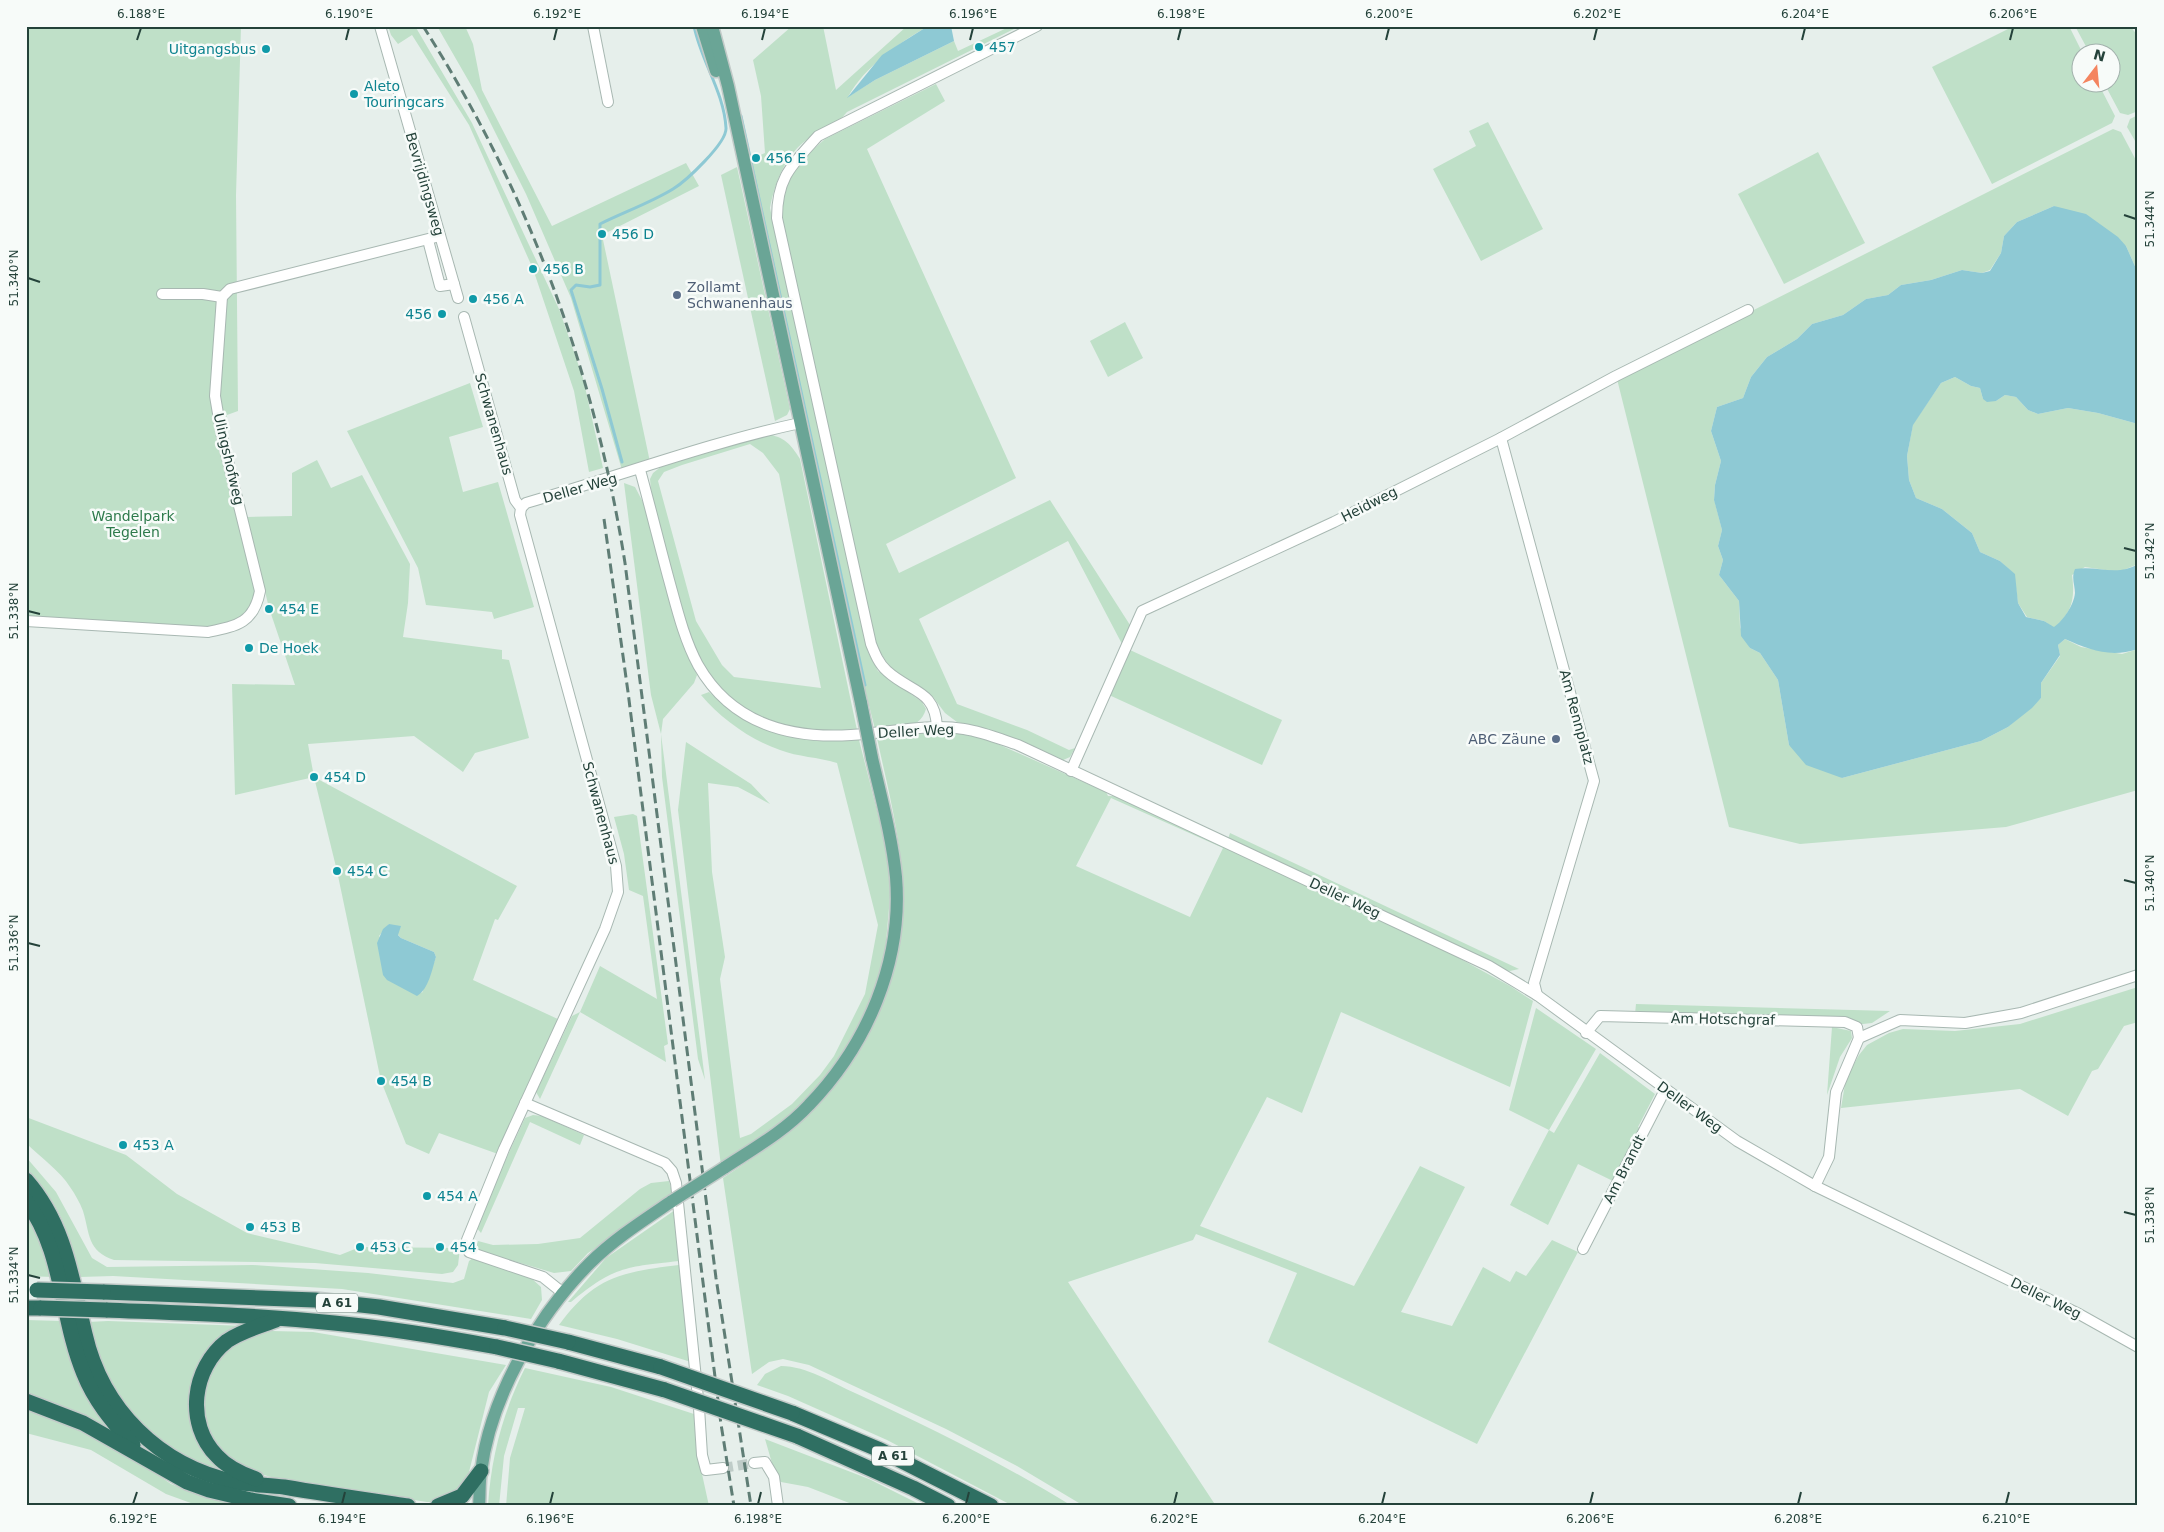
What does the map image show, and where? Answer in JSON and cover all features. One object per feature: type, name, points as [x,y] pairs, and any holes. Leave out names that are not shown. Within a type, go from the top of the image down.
[{"type":"highway","points":[[26,1180],[41,1200],[56,1226],[70,1264],[92,1360],[104,1385],[123,1416],[151,1443],[182,1463],[235,1482],[270,1485],[408,1506]]},
{"type":"highway","points":[[26,1201],[39,1221],[52,1249],[70,1329],[83,1373],[98,1402],[140,1453]]},
{"type":"highway","name":"A 61","points":[[32,1290],[315,1300],[388,1308],[505,1328],[568,1342],[662,1367],[792,1413],[880,1450],[991,1506]]},
{"type":"highway","name":"A 61","points":[[34,1308],[282,1318],[376,1327],[496,1347],[558,1361],[665,1390],[797,1436],[948,1506]]},
{"type":"highway","points":[[270,1485],[229,1466],[208,1447],[197,1418],[196,1396],[204,1370],[220,1347],[239,1334],[282,1318]]},
{"type":"highway","points":[[26,1401],[84,1423],[140,1453],[170,1474],[209,1490],[289,1506]]},
{"type":"highway","points":[[438,1506],[462,1496],[481,1471]]},
{"type":"main road","points":[[702,26],[723,91],[733,113]]},
{"type":"main road","points":[[479,1506],[481,1471],[490,1431],[505,1389],[545,1317],[563,1293],[590,1263],[623,1234],[774,1134],[809,1106],[852,1051],[865,1030],[882,988],[894,930],[896,878],[887,823],[744,163],[712,26]]},
{"type":"street","name":"Bevrijdingsweg","points":[[380,26],[458,298]]},
{"type":"street","points":[[593,26],[608,102]]},
{"type":"street","points":[[937,728],[936,712],[932,703],[886,670],[871,644],[777,218],[777,198],[779,187],[793,164],[818,136],[1037,26]]},
{"type":"street","points":[[162,294],[203,294],[222,297],[230,289],[440,236]]},
{"type":"street","name":"Bevrijdingsweg","points":[[428,240],[440,286],[454,284]]},
{"type":"street","name":"Ulingshofweg","points":[[26,621],[208,632],[231,627],[251,615],[258,604],[260,591],[222,437],[215,396],[222,297]]},
{"type":"street","name":"Heidweg","points":[[1071,770],[1142,611],[1334,522],[1748,310]]},
{"type":"street","name":"Schwanenhaus","points":[[464,317],[515,500],[521,508],[520,515],[616,866],[618,892],[606,928],[525,1102],[467,1240],[469,1252],[543,1277],[563,1293]]},
{"type":"street","name":"Deller Weg","points":[[521,508],[526,503],[640,470],[746,435],[800,423]]},
{"type":"street","name":"Am Rennplatz","points":[[1501,438],[1594,781],[1534,983],[1537,995]]},
{"type":"street","name":"Deller Weg","points":[[640,470],[688,644],[698,665],[723,697],[741,712],[758,722],[778,730],[801,735],[852,735],[937,728],[962,729],[989,735],[1018,745],[1489,966],[1537,995],[1586,1033],[1737,1141],[1815,1186],[2079,1314],[2138,1347]]},
{"type":"street","points":[[1815,1186],[1829,1157],[1836,1092],[1860,1038],[1900,1020],[1965,1023],[2021,1013],[2138,975]]},
{"type":"street","name":"Am Hotschgraf","points":[[1586,1033],[1593,1027],[1600,1016],[1845,1022],[1857,1027],[1860,1038]]},
{"type":"street","name":"Am Brandt","points":[[1583,1249],[1666,1090]]},
{"type":"street","points":[[525,1102],[665,1163],[672,1171],[678,1192],[700,1408],[700,1444],[706,1470],[723,1468]]},
{"type":"street","points":[[754,1463],[766,1462],[774,1477],[778,1506]]},
{"type":"green space","name":"Wandelpark Tegelen","points":[[26,26],[241,26],[236,195],[238,411],[227,415],[222,434],[256,586],[253,608],[234,622],[221,626],[221,635],[26,626]]},
{"type":"green space","points":[[388,26],[415,26],[472,123],[559,309],[583,378],[603,468],[589,472],[574,391],[533,269],[469,125],[412,35],[398,44],[391,35]]},
{"type":"green space","points":[[437,26],[465,26],[473,44],[482,90],[552,226],[686,163],[699,186],[602,235],[650,462],[622,470],[571,298],[526,194],[475,92]]},
{"type":"green space","points":[[792,26],[823,26],[836,90],[907,26],[928,26],[905,40],[883,57],[863,75],[848,97],[875,80],[954,41],[958,51],[1011,26],[1020,26],[847,112],[834,124],[809,138],[801,144],[788,160],[778,178],[770,208],[868,652],[878,671],[922,702],[926,709],[918,722],[906,727],[875,729],[853,642],[749,160],[765,153],[761,96],[753,60]]},
{"type":"green space","points":[[2014,26],[2069,26],[2077,42],[2072,42],[2072,92],[2103,92],[2115,116],[2112,123],[1992,184],[1932,67]]},
{"type":"green space","points":[[2075,26],[2130,26],[2138,36],[2138,111],[2128,115],[2120,113],[2109,92],[2122,92],[2122,42],[2084,42]]},
{"type":"green space","points":[[936,84],[945,101],[867,149],[1016,478],[886,544],[899,573],[1050,500],[1130,625],[1122,644],[1068,541],[919,619],[957,704],[1027,730],[1069,750],[1075,748],[1070,757],[1061,761],[990,730],[957,722],[945,713],[933,697],[892,670],[876,646],[782,222],[785,195],[793,175],[806,157],[825,139]]},
{"type":"green space","points":[[2138,115],[2138,146],[2127,127],[2130,119]]},
{"type":"green space","points":[[1488,122],[1543,229],[1481,261],[1433,169],[1476,146],[1469,131]]},
{"type":"green space","points":[[2113,129],[2121,132],[2138,164],[2138,273],[2126,246],[2054,206],[2017,222],[2004,236],[2001,253],[1990,270],[1982,273],[1962,270],[1931,280],[1901,285],[1888,295],[1866,299],[1843,315],[1812,324],[1797,339],[1767,357],[1751,377],[1743,398],[1717,407],[1711,431],[1721,461],[1715,485],[1714,499],[1722,530],[1718,546],[1723,560],[1719,575],[1739,601],[1740,627],[1750,648],[1760,653],[1778,680],[1789,745],[1842,778],[1981,741],[2008,727],[2041,698],[2041,683],[2060,656],[2058,645],[2065,639],[2081,647],[2122,654],[2138,649],[2138,790],[2006,827],[1800,844],[1729,827],[1617,379]]},
{"type":"green space","points":[[1818,152],[1865,243],[1784,284],[1738,194]]},
{"type":"green space","points":[[737,167],[790,409],[787,415],[775,421],[721,175]]},
{"type":"green space","points":[[1125,322],[1143,358],[1108,377],[1090,341]]},
{"type":"green space","points":[[1955,377],[1971,386],[1980,388],[1983,399],[1996,401],[2005,395],[2016,397],[2028,410],[2038,414],[2068,408],[2098,413],[2138,424],[2138,564],[2119,572],[2085,567],[2072,575],[2073,597],[2069,610],[2054,628],[2044,621],[2027,617],[2018,603],[2014,574],[2000,561],[1980,552],[1972,533],[1942,509],[1916,498],[1909,480],[1907,456],[1913,424],[1941,383]]},
{"type":"green space","points":[[470,383],[483,427],[449,437],[463,492],[498,482],[534,607],[494,619],[492,612],[426,605],[418,568],[347,431]]},
{"type":"green space","points":[[767,434],[783,439],[793,449],[800,459],[857,730],[813,731],[772,723],[734,700],[713,678],[698,654],[690,634],[656,513],[650,479],[653,473],[662,466]],"holes":[[[750,444],[763,453],[779,474],[821,688],[734,677],[722,665],[696,621],[658,481],[664,472]]]},
{"type":"green space","points":[[317,460],[331,488],[362,475],[410,564],[408,603],[403,637],[502,650],[502,659],[509,660],[529,738],[475,753],[463,772],[414,736],[308,744],[314,777],[235,795],[232,684],[295,685],[269,608],[247,517],[292,516],[292,473]]},
{"type":"green space","points":[[624,483],[635,487],[645,506],[681,640],[697,675],[694,683],[663,719],[661,734],[651,695]]},
{"type":"green space","points":[[1130,650],[1282,720],[1262,765],[1109,695]]},
{"type":"green space","points":[[709,692],[727,707],[745,718],[778,734],[815,740],[859,740],[883,834],[891,886],[884,964],[862,1022],[841,1059],[820,1085],[790,1115],[721,1166],[678,810],[686,742],[751,784],[770,804],[738,787],[708,783],[712,872],[725,957],[720,979],[740,1138],[751,1134],[792,1104],[820,1075],[834,1056],[865,994],[878,925],[837,763],[801,756],[758,741],[727,720],[701,695]]},
{"type":"green space","points":[[922,733],[961,733],[991,741],[1106,792],[1108,796],[1117,796],[1446,951],[1510,986],[1533,1001],[1510,1087],[1341,1012],[1302,1113],[1267,1097],[1200,1226],[1354,1286],[1420,1166],[1465,1187],[1401,1312],[1452,1326],[1483,1267],[1510,1282],[1516,1271],[1526,1276],[1552,1240],[1578,1252],[1477,1444],[1268,1342],[1297,1273],[1196,1234],[1193,1240],[1068,1282],[1216,1506],[1084,1506],[1017,1466],[946,1429],[809,1365],[783,1359],[769,1362],[752,1374],[723,1178],[763,1151],[808,1112],[838,1081],[864,1044],[875,1023],[892,978],[901,932],[903,889],[899,845],[877,738]],"holes":[[[1111,798],[1223,848],[1190,917],[1076,866]]]},
{"type":"green space","points":[[661,734],[705,1080],[698,1059],[662,777]]},
{"type":"green space","points":[[314,777],[517,886],[498,920],[495,919],[473,980],[560,1020],[498,1154],[439,1133],[429,1154],[406,1144],[381,1081],[337,871]],"holes":[[[389,924],[401,938],[434,952],[436,957],[422,993],[379,936]]]},
{"type":"green space","points":[[633,814],[637,816],[668,1044],[664,1046],[666,1062],[580,1012],[600,966],[657,999],[643,896],[629,890],[624,854],[614,817]]},
{"type":"green space","points":[[1230,833],[1519,969],[1502,970],[1228,839]]},
{"type":"green space","points":[[2138,987],[2138,1022],[2124,1026],[2098,1069],[2092,1071],[2068,1116],[2020,1089],[1841,1108],[1846,1078],[1859,1055],[1867,1045],[1889,1033],[1903,1029],[1955,1031],[2020,1024]]},
{"type":"green space","points":[[1636,1004],[1890,1011],[1872,1023],[1863,1024],[1635,1014]]},
{"type":"green space","points":[[1536,1008],[1596,1049],[1549,1130],[1509,1110]]},
{"type":"green space","points":[[580,1012],[540,1099],[536,1092],[572,1016]]},
{"type":"green space","points":[[1832,1027],[1851,1031],[1852,1038],[1840,1057],[1827,1095]]},
{"type":"green space","points":[[1600,1053],[1655,1094],[1638,1127],[1642,1130],[1615,1182],[1578,1164],[1548,1225],[1510,1205],[1549,1130],[1554,1133]]},
{"type":"green space","points":[[533,1115],[542,1116],[584,1135],[580,1145],[530,1122],[481,1233],[475,1226],[525,1118]]},
{"type":"green space","points":[[26,1117],[126,1155],[177,1194],[247,1233],[340,1255],[360,1247],[460,1248],[458,1265],[453,1272],[442,1274],[315,1263],[114,1260],[105,1256],[94,1247],[82,1208],[66,1181],[26,1143]]},
{"type":"green space","points":[[26,1157],[56,1192],[92,1258],[107,1267],[253,1265],[368,1273],[453,1283],[464,1279],[469,1261],[473,1258],[531,1278],[541,1287],[542,1300],[531,1319],[342,1289],[113,1276],[80,1277],[68,1234],[59,1214],[48,1195],[30,1173]]},
{"type":"green space","points":[[669,1181],[673,1196],[588,1253],[571,1271],[554,1273],[480,1251],[476,1247],[478,1241],[493,1245],[538,1244],[580,1238],[640,1189],[651,1183]]},
{"type":"green space","points":[[675,1210],[679,1261],[632,1267],[609,1275],[585,1290],[571,1302],[568,1302],[606,1258]]},
{"type":"green space","points":[[26,1215],[40,1239],[53,1277],[26,1276]]},
{"type":"green space","points":[[679,1265],[691,1362],[617,1339],[559,1325],[585,1296],[611,1279],[641,1270]]},
{"type":"green space","points":[[26,1320],[62,1321],[118,1435],[26,1394]]},
{"type":"green space","points":[[108,1321],[246,1326],[221,1342],[193,1419],[241,1477],[189,1462],[143,1428],[109,1384],[96,1354],[88,1322]]},
{"type":"green space","points":[[272,1331],[313,1332],[506,1365],[489,1392],[463,1489],[440,1502],[427,1502],[279,1479],[246,1469],[230,1460],[218,1449],[206,1425],[203,1412],[205,1387],[216,1363],[235,1342]]},
{"type":"green space","points":[[781,1366],[810,1372],[910,1419],[992,1460],[1072,1506],[1013,1506],[887,1440],[788,1396],[757,1385],[765,1374]]},
{"type":"green space","points":[[525,1368],[611,1387],[697,1415],[697,1451],[709,1506],[506,1506],[510,1458],[525,1408],[518,1408],[504,1456],[499,1506],[488,1506],[492,1470],[499,1435],[510,1401]]},
{"type":"green space","points":[[26,1407],[81,1429],[136,1460],[171,1484],[197,1494],[253,1506],[199,1506],[166,1494],[91,1450],[26,1433]]},
{"type":"green space","points":[[765,1439],[869,1479],[923,1506],[857,1506],[808,1487],[781,1482],[776,1477]]},
{"type":"water","points":[[928,26],[951,26],[954,41],[875,80],[847,98],[882,55]]},
{"type":"water","points":[[2054,206],[2086,214],[2118,237],[2126,246],[2138,273],[2138,424],[2098,413],[2068,408],[2038,414],[2028,410],[2016,397],[2005,395],[1996,401],[1987,402],[1983,399],[1980,388],[1971,386],[1955,377],[1941,383],[1913,425],[1907,456],[1909,480],[1916,498],[1942,509],[1972,533],[1980,552],[2000,561],[2015,574],[2018,603],[2026,617],[2044,621],[2054,627],[2068,612],[2073,603],[2075,593],[2073,575],[2075,569],[2122,570],[2138,564],[2138,649],[2128,652],[2109,653],[2065,639],[2058,645],[2060,655],[2041,683],[2041,698],[2032,708],[2008,727],[1981,741],[1842,778],[1806,765],[1789,745],[1778,680],[1760,653],[1750,648],[1741,636],[1739,601],[1719,575],[1723,560],[1718,546],[1722,530],[1714,500],[1715,485],[1721,461],[1711,431],[1717,407],[1743,398],[1751,377],[1767,357],[1797,339],[1812,324],[1843,315],[1866,299],[1888,295],[1901,285],[1931,280],[1962,270],[1982,273],[1990,271],[2001,253],[2004,236],[2017,222]]},
{"type":"water","points":[[389,924],[401,926],[398,935],[401,938],[434,952],[436,957],[427,984],[417,996],[387,980],[383,975],[377,943],[383,929]]},
{"type":"waterway","points":[[622,462],[602,389],[571,290],[576,285],[590,287],[600,285],[600,224],[655,199],[679,185],[705,161],[725,135],[726,128],[721,102],[697,39],[694,26]]},
{"type":"waterway","points":[[741,116],[865,685]]},
{"type":"tunnel","points":[[723,1468],[754,1463]]},
{"type":"railway","points":[[423,26],[461,88],[495,152],[552,284],[576,352],[596,422],[612,492],[625,563],[716,1278],[751,1506]]},
{"type":"railway","points":[[604,519],[628,692],[721,1424],[734,1506]]},
{"type":"place","name":"457","points":[[979,47]]},
{"type":"place","name":"Uitgangsbus","points":[[266,49]]},
{"type":"place","name":"Aleto Touringcars","points":[[354,94]]},
{"type":"place","name":"456 E","points":[[756,158]]},
{"type":"place","name":"456 D","points":[[602,234]]},
{"type":"place","name":"456 B","points":[[533,269]]},
{"type":"place","name":"Zollamt Schwanenhaus","points":[[677,295]]},
{"type":"place","name":"456 A","points":[[473,299]]},
{"type":"place","name":"456","points":[[442,314]]},
{"type":"place","name":"454 E","points":[[269,609]]},
{"type":"place","name":"De Hoek","points":[[249,648]]},
{"type":"place","name":"ABC Zäune","points":[[1556,739]]},
{"type":"place","name":"454 D","points":[[314,777]]},
{"type":"place","name":"454 C","points":[[337,871]]},
{"type":"place","name":"454 B","points":[[381,1081]]},
{"type":"place","name":"453 A","points":[[123,1145]]},
{"type":"place","name":"454 A","points":[[427,1196]]},
{"type":"place","name":"453 B","points":[[250,1227]]},
{"type":"place","name":"453 C","points":[[360,1247]]},
{"type":"place","name":"454","points":[[440,1247]]}]
